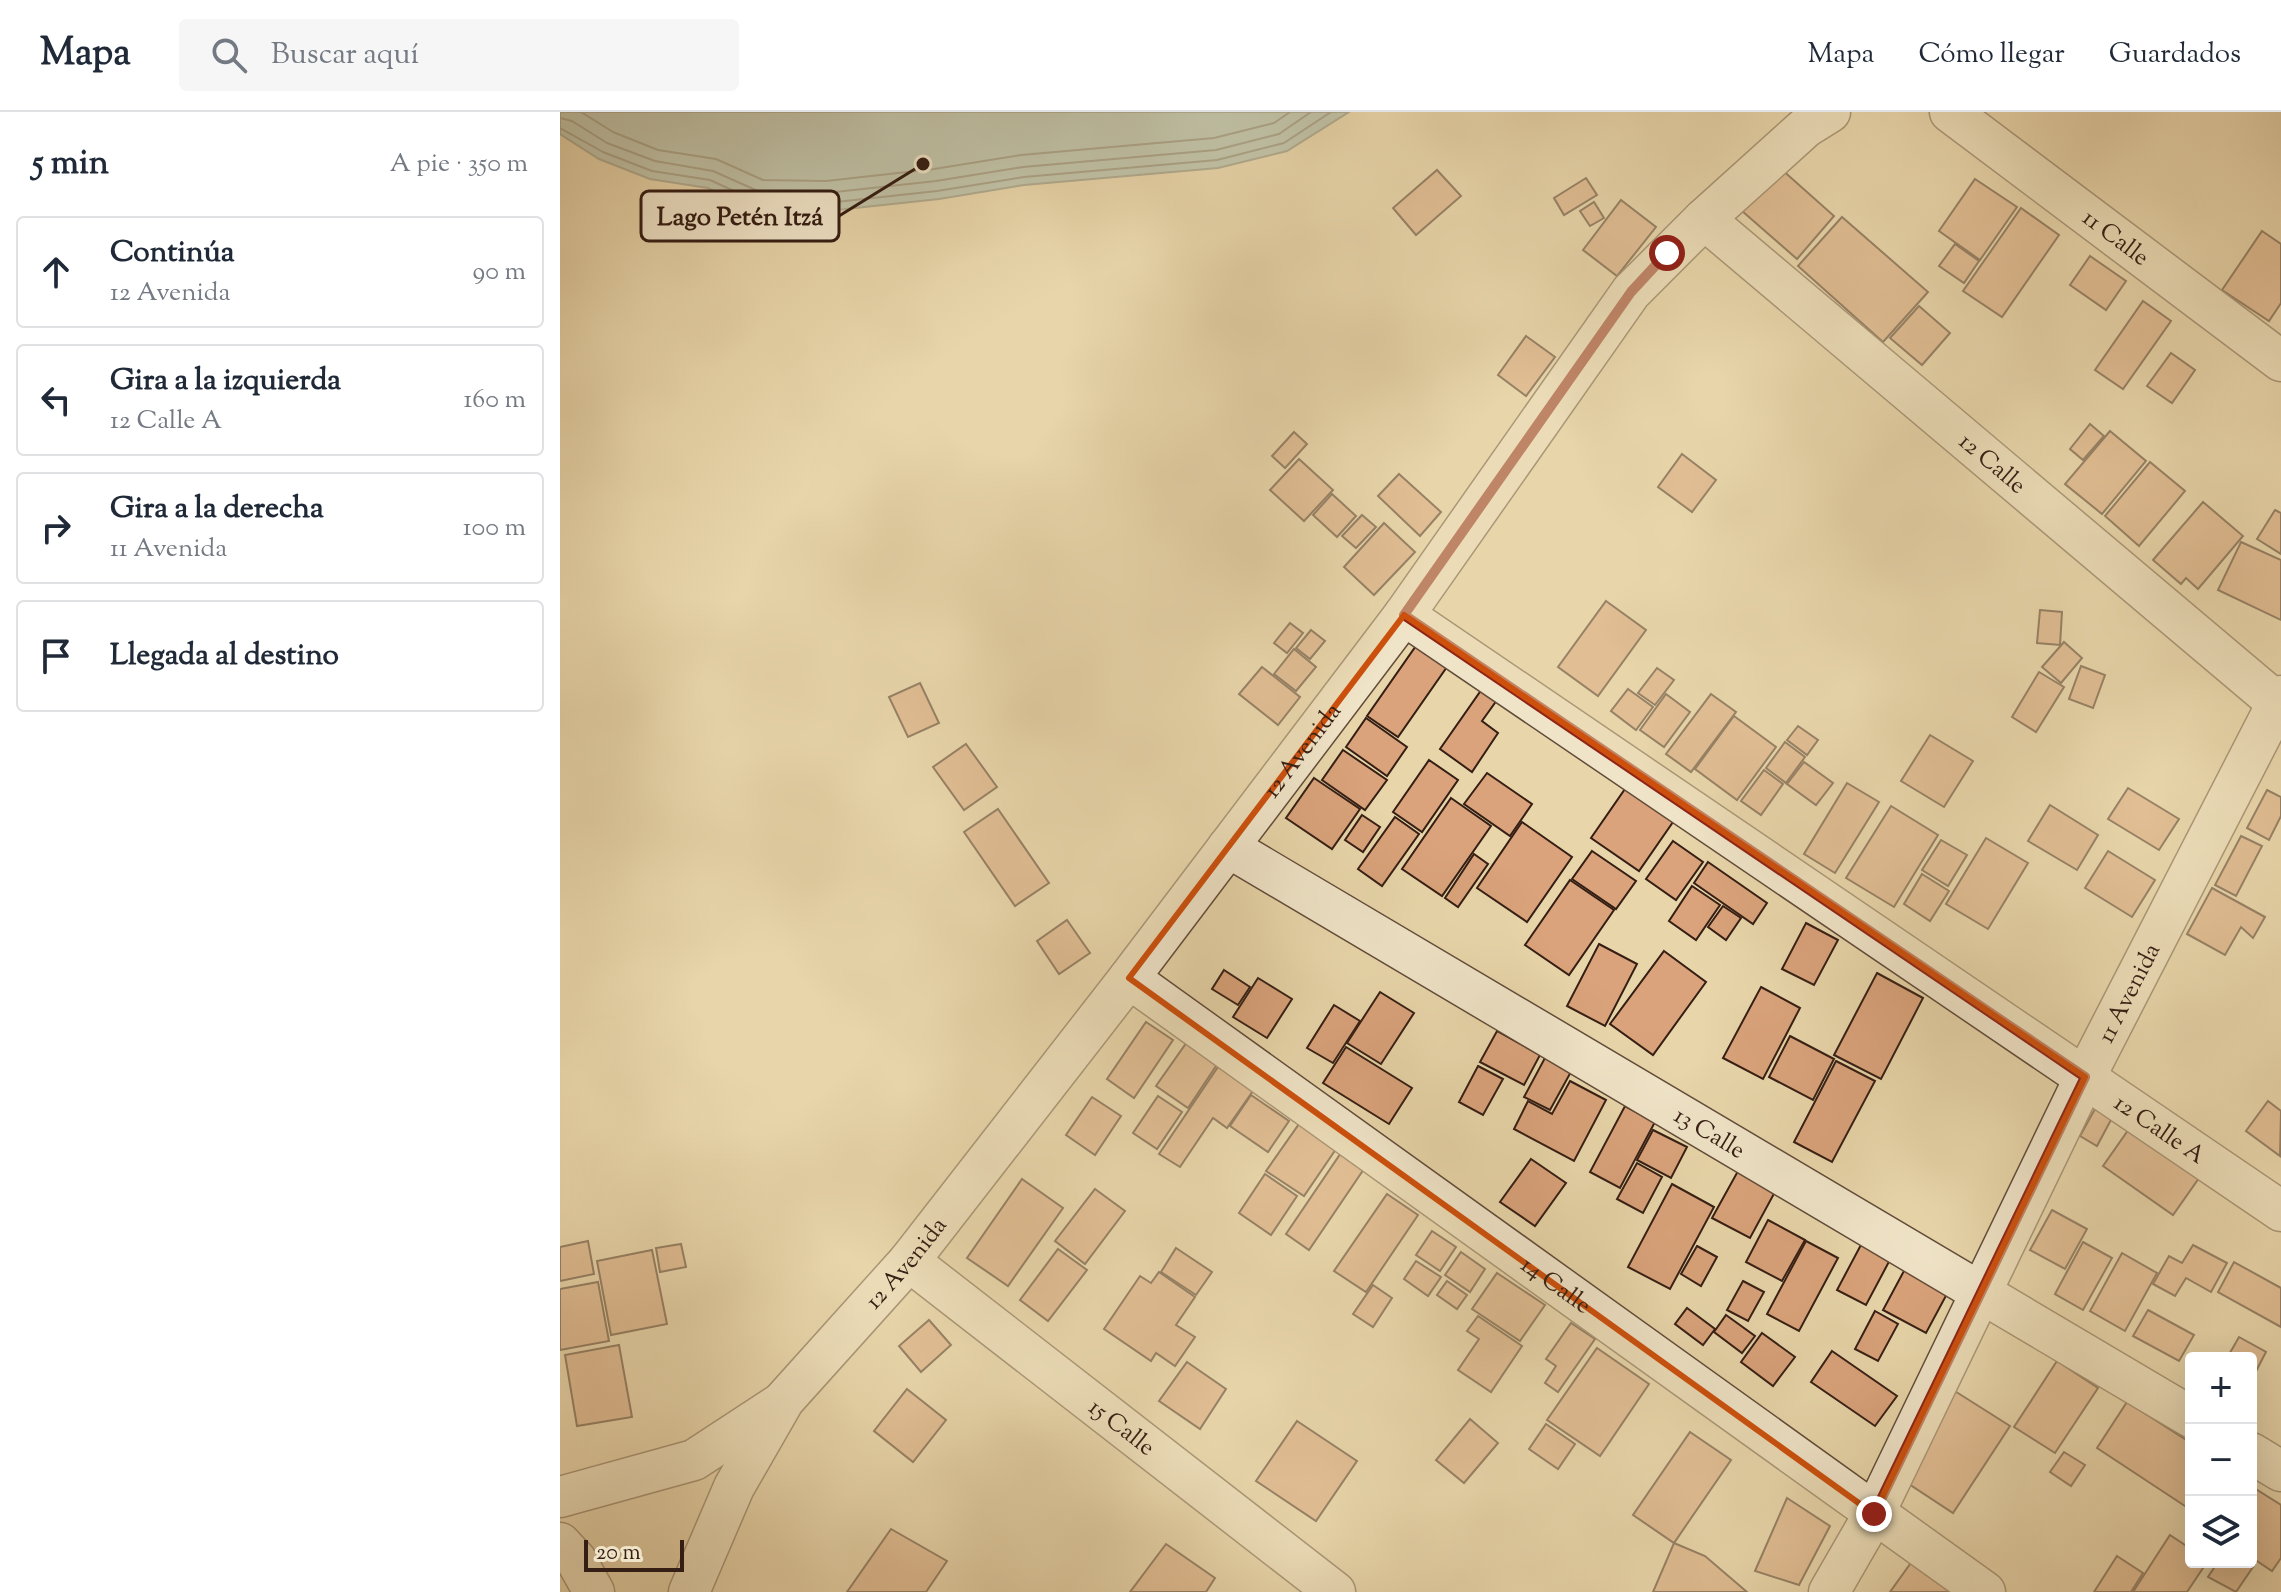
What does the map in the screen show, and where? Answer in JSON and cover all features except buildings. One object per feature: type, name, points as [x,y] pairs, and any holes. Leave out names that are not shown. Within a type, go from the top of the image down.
[{"type":"street","name":"12 Avenida","points":[[691,1591],[734,1487],[784,1400],[909,1261],[1129,978],[1404,615],[1631,292],[1704,219],[1806,127],[1830,112]]},
{"type":"street","name":"11 Calle","points":[[1950,112],[2281,361]]},
{"type":"street","name":"12 Calle","points":[[1704,219],[2280,702]]},
{"type":"street","name":"12 Calle A","points":[[1404,615],[2281,1211]]},
{"type":"street","name":"11 Avenida","points":[[1829,1592],[1874,1514],[2085,1077],[2280,702]]},
{"type":"street","name":"13 Calle","points":[[1228,847],[1983,1291],[2185,1413]]},
{"type":"street","name":"14 Calle","points":[[1129,978],[1985,1592]]},
{"type":"street","name":"15 Calle","points":[[909,1261],[1335,1592]]},
{"type":"street","name":"12 Avenida","points":[[560,1497],[694,1460],[784,1400]]},
{"type":"street","points":[[2257,1457],[2281,1471]]},
{"type":"street","points":[[560,1543],[576,1560],[594,1592]]},
{"type":"highlighted area","points":[[1404,615],[2085,1077],[1874,1514],[1129,978]]},
{"type":"water","points":[[560,112],[1349,112],[1287,151],[1218,168],[1024,185],[939,199],[827,211],[756,211],[708,188],[650,179],[599,159],[560,134]]},
{"type":"place","name":"Lago Petén Itzá","points":[[923,164]]},
{"type":"route","points":[[1667,253],[1631,292],[1404,615],[2085,1077],[1874,1514]]}]
